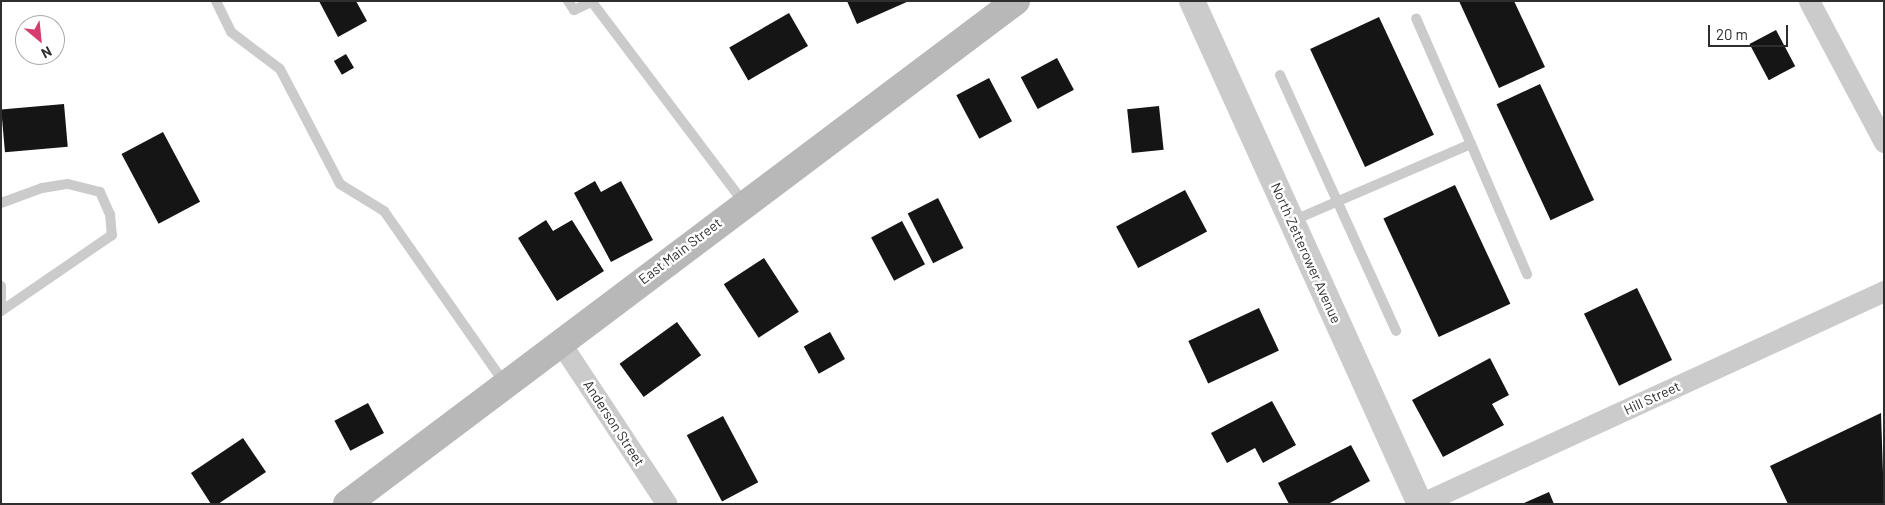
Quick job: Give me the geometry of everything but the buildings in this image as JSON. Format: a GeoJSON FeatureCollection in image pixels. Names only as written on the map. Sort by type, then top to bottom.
{"type":"FeatureCollection","features":[{"type":"Feature","properties":{"kind":"main road","name":"East Main Street"},"geometry":{"type":"LineString","coordinates":[[347,504],[744,203],[1016,1]]}},
{"type":"Feature","properties":{"kind":"street","name":"North Zetterower Avenue"},"geometry":{"type":"LineString","coordinates":[[1192,1],[1420,504]]}},
{"type":"Feature","properties":{"kind":"street"},"geometry":{"type":"LineString","coordinates":[[1809,1],[1884,142]]}},
{"type":"Feature","properties":{"kind":"street","name":"Hill Street"},"geometry":{"type":"LineString","coordinates":[[1420,504],[1884,291]]}},
{"type":"Feature","properties":{"kind":"street","name":"Anderson Street"},"geometry":{"type":"LineString","coordinates":[[560,342],[667,504]]}},
{"type":"Feature","properties":{"kind":"lane"},"geometry":{"type":"LineString","coordinates":[[216,1],[231,32],[280,69],[340,184],[384,212],[505,384]]}},
{"type":"Feature","properties":{"kind":"lane"},"geometry":{"type":"LineString","coordinates":[[568,1],[574,10],[593,2],[744,203]]}},
{"type":"Feature","properties":{"kind":"lane"},"geometry":{"type":"LineString","coordinates":[[1416,18],[1527,274]]}},
{"type":"Feature","properties":{"kind":"lane"},"geometry":{"type":"LineString","coordinates":[[1280,75],[1396,331]]}},
{"type":"Feature","properties":{"kind":"lane"},"geometry":{"type":"LineString","coordinates":[[1291,221],[1471,144]]}},
{"type":"Feature","properties":{"kind":"lane"},"geometry":{"type":"LineString","coordinates":[[1,203],[42,188],[68,184],[100,192],[110,214],[112,235],[1,311]]}},
{"type":"Feature","properties":{"kind":"lane"},"geometry":{"type":"LineString","coordinates":[[1,286],[1,311]]}}]}
